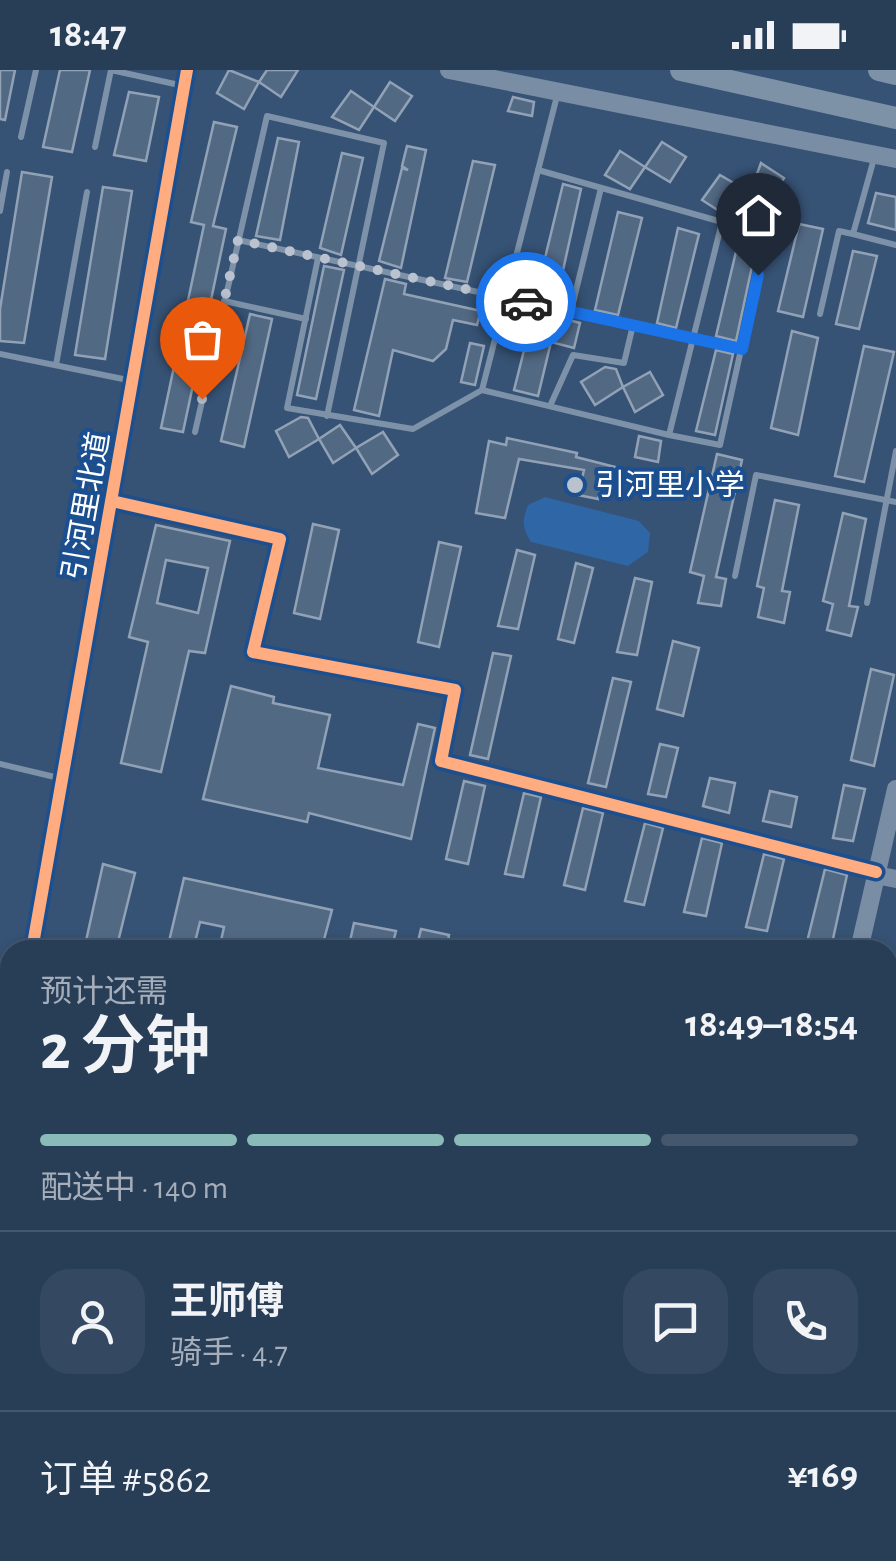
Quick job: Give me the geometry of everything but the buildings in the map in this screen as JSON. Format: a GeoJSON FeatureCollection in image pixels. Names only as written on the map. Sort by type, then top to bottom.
{"type":"FeatureCollection","features":[{"type":"Feature","properties":{"kind":"highway"},"geometry":{"type":"LineString","coordinates":[[681,70],[896,118]]}},
{"type":"Feature","properties":{"kind":"highway"},"geometry":{"type":"LineString","coordinates":[[879,70],[896,74]]}},
{"type":"Feature","properties":{"kind":"street"},"geometry":{"type":"LineString","coordinates":[[449,70],[896,159]]}},
{"type":"Feature","properties":{"kind":"street","name":"引河里北道"},"geometry":{"type":"LineString","coordinates":[[34,940],[186,78]]}},
{"type":"Feature","properties":{"kind":"street"},"geometry":{"type":"LineString","coordinates":[[112,501],[280,538],[253,652],[455,690],[441,761],[884,874]]}},
{"type":"Feature","properties":{"kind":"street"},"geometry":{"type":"LineString","coordinates":[[861,940],[884,874],[896,789]]}},
{"type":"Feature","properties":{"kind":"lane"},"geometry":{"type":"LineString","coordinates":[[21,137],[36,70]]}},
{"type":"Feature","properties":{"kind":"lane"},"geometry":{"type":"LineString","coordinates":[[95,147],[111,70],[186,78]]}},
{"type":"Feature","properties":{"kind":"lane"},"geometry":{"type":"LineString","coordinates":[[482,390],[558,90]]}},
{"type":"Feature","properties":{"kind":"lane"},"geometry":{"type":"LineString","coordinates":[[195,432],[267,116],[384,143],[327,416]]}},
{"type":"Feature","properties":{"kind":"lane"},"geometry":{"type":"LineString","coordinates":[[853,234],[875,154]]}},
{"type":"Feature","properties":{"kind":"lane"},"geometry":{"type":"LineString","coordinates":[[318,258],[287,408],[413,429],[482,390],[720,445],[766,236],[538,170]]}},
{"type":"Feature","properties":{"kind":"lane"},"geometry":{"type":"LineString","coordinates":[[0,211],[7,172]]}},
{"type":"Feature","properties":{"kind":"lane"},"geometry":{"type":"LineString","coordinates":[[571,312],[601,188]]}},
{"type":"Feature","properties":{"kind":"lane"},"geometry":{"type":"LineString","coordinates":[[56,365],[87,192]]}},
{"type":"Feature","properties":{"kind":"lane"},"geometry":{"type":"LineString","coordinates":[[669,435],[722,222]]}},
{"type":"Feature","properties":{"kind":"lane"},"geometry":{"type":"LineString","coordinates":[[820,314],[840,232],[896,245]]}},
{"type":"Feature","properties":{"kind":"lane"},"geometry":{"type":"LineString","coordinates":[[238,240],[742,349]]}},
{"type":"Feature","properties":{"kind":"lane"},"geometry":{"type":"LineString","coordinates":[[224,301],[306,318]]}},
{"type":"Feature","properties":{"kind":"lane"},"geometry":{"type":"LineString","coordinates":[[550,406],[573,355],[624,363],[633,325]]}},
{"type":"Feature","properties":{"kind":"lane"},"geometry":{"type":"LineString","coordinates":[[0,354],[134,381]]}},
{"type":"Feature","properties":{"kind":"lane"},"geometry":{"type":"LineString","coordinates":[[866,603],[896,451]]}},
{"type":"Feature","properties":{"kind":"lane"},"geometry":{"type":"LineString","coordinates":[[736,576],[756,475],[896,502]]}},
{"type":"Feature","properties":{"kind":"lane"},"geometry":{"type":"LineString","coordinates":[[0,764],[61,778]]}},
{"type":"Feature","properties":{"kind":"shaded area"},"geometry":{"type":"Polygon","coordinates":[[[545,497],[639,521],[650,533],[648,552],[628,566],[531,542],[525,528],[526,510],[545,497]]]}},
{"type":"Feature","properties":{"kind":"cycle path"},"geometry":{"type":"LineString","coordinates":[[34,940],[187,70]]}},
{"type":"Feature","properties":{"kind":"cycle path"},"geometry":{"type":"LineString","coordinates":[[112,501],[280,539],[253,652],[455,690],[441,761],[876,872]]}},
{"type":"Feature","properties":{"kind":"way so far"},"geometry":{"type":"LineString","coordinates":[[202,399],[238,240],[526,302]]}},
{"type":"Feature","properties":{"kind":"place","name":"引河里小学"},"geometry":{"type":"Point","coordinates":[575,485]}},
{"type":"Feature","properties":{"kind":"route"},"geometry":{"type":"LineString","coordinates":[[526,302],[742,349],[758,275]]}}]}
